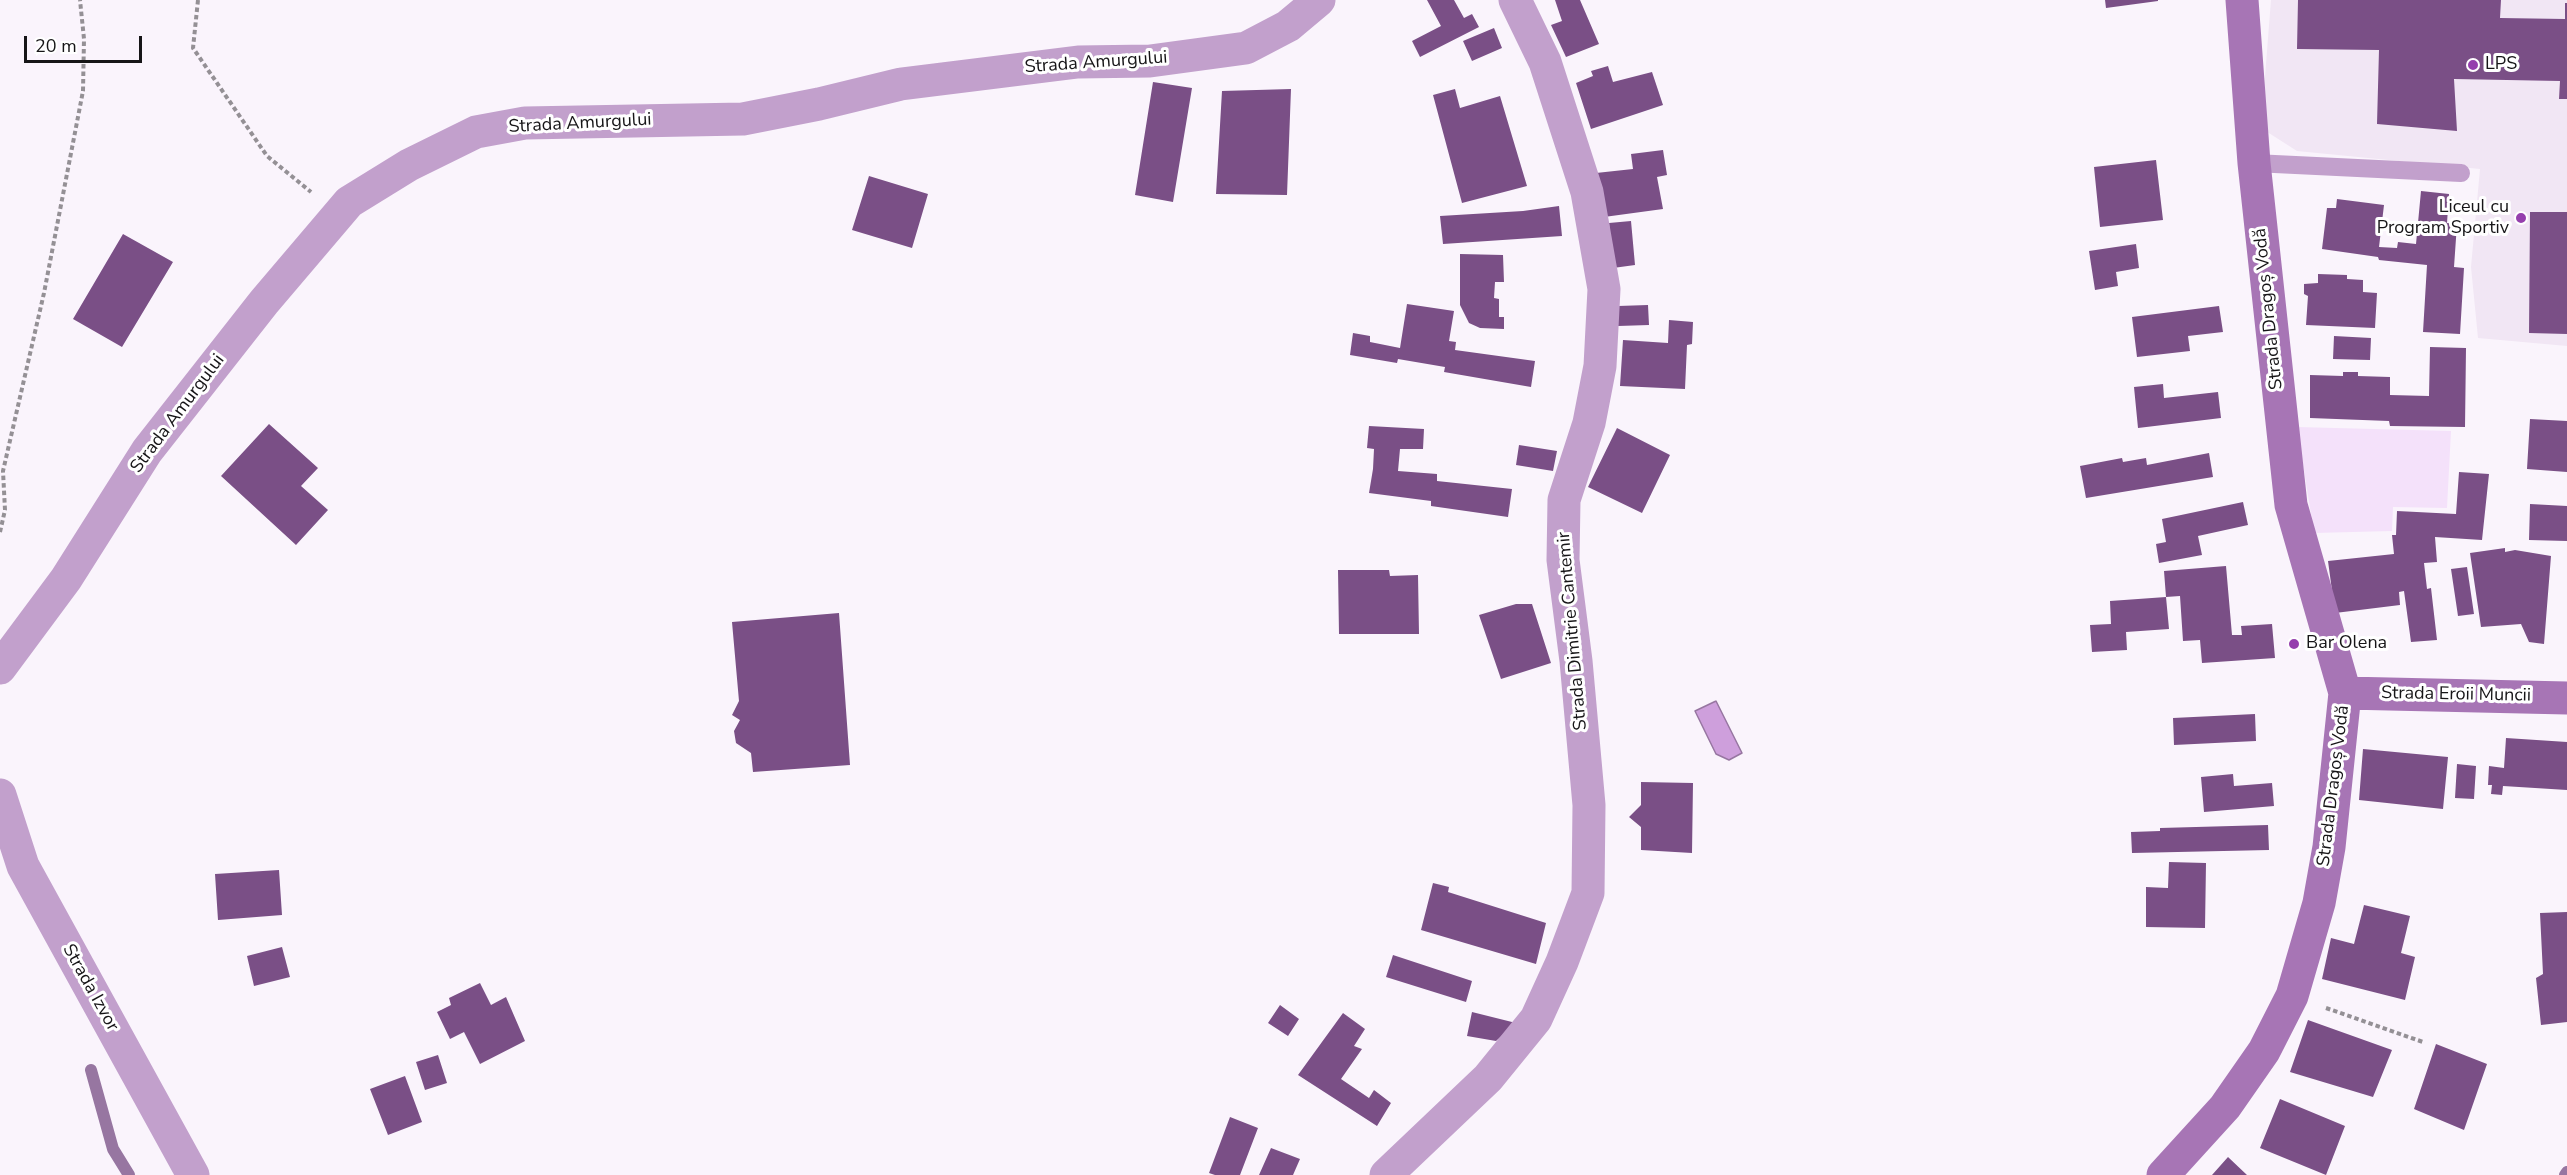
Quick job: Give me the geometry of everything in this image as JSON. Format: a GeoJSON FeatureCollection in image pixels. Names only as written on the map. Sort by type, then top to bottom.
{"type":"FeatureCollection","features":[{"type":"Feature","properties":{"kind":"street","name":"Strada Amurgului"},"geometry":{"type":"LineString","coordinates":[[0,668],[66,579],[147,451],[264,302],[349,202],[409,165],[476,132],[525,123],[743,119],[901,84],[1078,62],[1150,61],[1246,48],[1288,26],[1319,0]]}},
{"type":"Feature","properties":{"kind":"street","name":"Strada Dimitrie Cantemir"},"geometry":{"type":"LineString","coordinates":[[1386,1175],[1488,1078],[1536,1019],[1562,962],[1588,893],[1588,805],[1576,661],[1563,560],[1564,500],[1589,423],[1599,366],[1604,289],[1587,192],[1545,62],[1515,0]]}},
{"type":"Feature","properties":{"kind":"street","name":"Strada Dragoș Vodă"},"geometry":{"type":"LineString","coordinates":[[2163,1175],[2225,1107],[2264,1051],[2292,996],[2319,903],[2329,847],[2345,693],[2291,505],[2254,163],[2242,0]]}},
{"type":"Feature","properties":{"kind":"street","name":"Strada Eroii Muncii"},"geometry":{"type":"LineString","coordinates":[[2345,693],[2567,698]]}},
{"type":"Feature","properties":{"kind":"street","name":"Strada Izvor"},"geometry":{"type":"LineString","coordinates":[[0,795],[23,866],[193,1175]]}},
{"type":"Feature","properties":{"kind":"lane"},"geometry":{"type":"LineString","coordinates":[[2254,163],[2461,173]]}},
{"type":"Feature","properties":{"kind":"path"},"geometry":{"type":"LineString","coordinates":[[0,532],[4,510],[3,471],[45,293],[82,91],[84,39],[80,0]]}},
{"type":"Feature","properties":{"kind":"path"},"geometry":{"type":"LineString","coordinates":[[198,0],[193,48],[267,156],[338,215]]}},
{"type":"Feature","properties":{"kind":"path"},"geometry":{"type":"LineString","coordinates":[[2292,996],[2423,1042]]}},
{"type":"Feature","properties":{"kind":"shaded area","name":"Liceul cu Program Sportiv"},"geometry":{"type":"Polygon","coordinates":[[[2271,0],[2567,0],[2567,346],[2478,338],[2471,267],[2480,169],[2297,151],[2261,128],[2271,0]]]}},
{"type":"Feature","properties":{"kind":"shaded area"},"geometry":{"type":"Polygon","coordinates":[[[2297,427],[2451,431],[2447,508],[2393,507],[2392,531],[2314,533],[2297,427]]]}},
{"type":"Feature","properties":{"kind":"shaded area"},"geometry":{"type":"Polygon","coordinates":[[[1716,701],[1742,753],[1729,760],[1716,754],[1695,711],[1716,701]]]}},
{"type":"Feature","properties":{"kind":"building"},"geometry":{"type":"Polygon","coordinates":[[[1427,0],[1454,0],[1464,18],[1472,14],[1479,27],[1420,57],[1412,41],[1441,26],[1427,0]]]}},
{"type":"Feature","properties":{"kind":"building"},"geometry":{"type":"Polygon","coordinates":[[[1555,0],[1580,0],[1599,44],[1566,57],[1551,25],[1562,21],[1555,0]]]}},
{"type":"Feature","properties":{"kind":"building"},"geometry":{"type":"Polygon","coordinates":[[[2105,0],[2158,0],[2158,1],[2106,8],[2105,0]]]}},
{"type":"Feature","properties":{"kind":"building","name":"LPS"},"geometry":{"type":"Polygon","coordinates":[[[2298,0],[2501,0],[2500,18],[2565,19],[2565,3],[2567,3],[2567,99],[2559,99],[2560,81],[2454,79],[2457,131],[2377,124],[2379,50],[2297,49],[2298,0]]]}},
{"type":"Feature","properties":{"kind":"building"},"geometry":{"type":"Polygon","coordinates":[[[1494,28],[1502,48],[1472,61],[1463,41],[1494,28]]]}},
{"type":"Feature","properties":{"kind":"building"},"geometry":{"type":"Polygon","coordinates":[[[1608,66],[1613,82],[1652,72],[1663,105],[1591,129],[1576,83],[1593,76],[1591,71],[1608,66]]]}},
{"type":"Feature","properties":{"kind":"building"},"geometry":{"type":"Polygon","coordinates":[[[1153,82],[1192,88],[1173,202],[1135,195],[1153,82]]]}},
{"type":"Feature","properties":{"kind":"building"},"geometry":{"type":"Polygon","coordinates":[[[1291,89],[1287,195],[1216,194],[1222,91],[1291,89]]]}},
{"type":"Feature","properties":{"kind":"building"},"geometry":{"type":"Polygon","coordinates":[[[1455,89],[1460,108],[1500,96],[1527,186],[1462,203],[1433,95],[1455,89]]]}},
{"type":"Feature","properties":{"kind":"building"},"geometry":{"type":"Polygon","coordinates":[[[1663,150],[1667,175],[1657,177],[1663,209],[1604,217],[1596,173],[1633,169],[1631,154],[1663,150]]]}},
{"type":"Feature","properties":{"kind":"building"},"geometry":{"type":"Polygon","coordinates":[[[2156,160],[2163,220],[2100,227],[2094,167],[2156,160]]]}},
{"type":"Feature","properties":{"kind":"building"},"geometry":{"type":"Polygon","coordinates":[[[869,176],[928,194],[912,248],[852,230],[869,176]]]}},
{"type":"Feature","properties":{"kind":"building"},"geometry":{"type":"Polygon","coordinates":[[[2421,191],[2449,194],[2447,223],[2457,224],[2454,267],[2464,268],[2460,334],[2423,332],[2427,265],[2379,260],[2378,257],[2322,249],[2327,208],[2336,208],[2337,199],[2384,205],[2379,247],[2397,248],[2398,242],[2416,244],[2421,191]]]}},
{"type":"Feature","properties":{"kind":"building"},"geometry":{"type":"Polygon","coordinates":[[[1559,206],[1562,236],[1443,244],[1440,216],[1523,211],[1559,206]]]}},
{"type":"Feature","properties":{"kind":"building"},"geometry":{"type":"Polygon","coordinates":[[[2530,212],[2567,212],[2567,334],[2529,333],[2530,212]]]}},
{"type":"Feature","properties":{"kind":"building"},"geometry":{"type":"Polygon","coordinates":[[[1631,221],[1635,265],[1613,268],[1609,223],[1631,221]]]}},
{"type":"Feature","properties":{"kind":"building"},"geometry":{"type":"Polygon","coordinates":[[[123,234],[173,262],[122,347],[73,319],[123,234]]]}},
{"type":"Feature","properties":{"kind":"building"},"geometry":{"type":"Polygon","coordinates":[[[2136,244],[2139,268],[2116,272],[2118,286],[2095,290],[2089,251],[2136,244]]]}},
{"type":"Feature","properties":{"kind":"building"},"geometry":{"type":"Polygon","coordinates":[[[1460,254],[1503,255],[1504,282],[1495,282],[1494,298],[1499,299],[1499,317],[1504,317],[1504,329],[1480,328],[1469,323],[1460,305],[1460,254]]]}},
{"type":"Feature","properties":{"kind":"building"},"geometry":{"type":"Polygon","coordinates":[[[2318,274],[2347,275],[2347,279],[2363,280],[2363,292],[2377,293],[2375,328],[2306,325],[2308,296],[2304,294],[2304,284],[2318,283],[2318,274]]]}},
{"type":"Feature","properties":{"kind":"building"},"geometry":{"type":"Polygon","coordinates":[[[1407,304],[1454,311],[1449,341],[1456,342],[1455,350],[1535,361],[1531,387],[1444,372],[1445,367],[1398,359],[1397,363],[1350,355],[1353,333],[1370,336],[1370,342],[1400,348],[1407,304]]]}},
{"type":"Feature","properties":{"kind":"building"},"geometry":{"type":"Polygon","coordinates":[[[1648,305],[1649,325],[1618,326],[1618,306],[1648,305]]]}},
{"type":"Feature","properties":{"kind":"building"},"geometry":{"type":"Polygon","coordinates":[[[2219,306],[2223,332],[2188,336],[2190,351],[2137,357],[2132,317],[2219,306]]]}},
{"type":"Feature","properties":{"kind":"building"},"geometry":{"type":"Polygon","coordinates":[[[1669,320],[1693,322],[1692,344],[1687,345],[1685,389],[1620,386],[1623,340],[1668,343],[1669,320]]]}},
{"type":"Feature","properties":{"kind":"building"},"geometry":{"type":"Polygon","coordinates":[[[2334,336],[2371,338],[2370,360],[2333,359],[2334,336]]]}},
{"type":"Feature","properties":{"kind":"building"},"geometry":{"type":"Polygon","coordinates":[[[2430,347],[2466,348],[2465,427],[2390,426],[2389,421],[2310,418],[2310,375],[2343,376],[2343,372],[2358,372],[2358,376],[2390,377],[2390,395],[2429,396],[2430,347]]]}},
{"type":"Feature","properties":{"kind":"building"},"geometry":{"type":"Polygon","coordinates":[[[2163,384],[2164,398],[2218,392],[2221,418],[2138,428],[2134,387],[2163,384]]]}},
{"type":"Feature","properties":{"kind":"building"},"geometry":{"type":"Polygon","coordinates":[[[2530,419],[2567,421],[2567,472],[2527,469],[2530,419]]]}},
{"type":"Feature","properties":{"kind":"building"},"geometry":{"type":"Polygon","coordinates":[[[269,424],[318,468],[301,486],[328,510],[296,545],[221,476],[269,424]]]}},
{"type":"Feature","properties":{"kind":"building"},"geometry":{"type":"Polygon","coordinates":[[[1369,426],[1424,429],[1423,449],[1400,449],[1398,471],[1437,474],[1437,481],[1512,489],[1508,517],[1431,506],[1431,501],[1369,493],[1374,449],[1367,448],[1369,426]]]}},
{"type":"Feature","properties":{"kind":"building"},"geometry":{"type":"Polygon","coordinates":[[[1617,428],[1670,455],[1642,513],[1588,487],[1617,428]]]}},
{"type":"Feature","properties":{"kind":"building"},"geometry":{"type":"Polygon","coordinates":[[[1519,445],[1557,451],[1553,471],[1516,465],[1519,445]]]}},
{"type":"Feature","properties":{"kind":"building"},"geometry":{"type":"Polygon","coordinates":[[[2209,453],[2213,477],[2086,498],[2080,466],[2122,458],[2123,462],[2146,458],[2147,465],[2209,453]]]}},
{"type":"Feature","properties":{"kind":"building"},"geometry":{"type":"Polygon","coordinates":[[[2459,472],[2489,474],[2482,540],[2435,537],[2437,562],[2424,563],[2427,589],[2431,588],[2437,640],[2411,642],[2404,591],[2399,592],[2400,605],[2335,613],[2328,561],[2394,554],[2392,535],[2396,535],[2397,511],[2456,514],[2459,472]]]}},
{"type":"Feature","properties":{"kind":"building"},"geometry":{"type":"Polygon","coordinates":[[[2243,502],[2248,525],[2198,536],[2202,555],[2159,563],[2156,544],[2166,542],[2162,519],[2243,502]]]}},
{"type":"Feature","properties":{"kind":"building"},"geometry":{"type":"Polygon","coordinates":[[[2530,504],[2567,506],[2567,541],[2529,540],[2530,504]]]}},
{"type":"Feature","properties":{"kind":"building"},"geometry":{"type":"Polygon","coordinates":[[[2505,548],[2505,552],[2515,550],[2551,556],[2544,644],[2529,642],[2521,624],[2481,627],[2470,553],[2505,548]]]}},
{"type":"Feature","properties":{"kind":"building"},"geometry":{"type":"Polygon","coordinates":[[[2226,566],[2232,635],[2242,635],[2241,626],[2272,624],[2275,658],[2202,663],[2200,640],[2183,641],[2180,596],[2166,597],[2164,571],[2226,566]]]}},
{"type":"Feature","properties":{"kind":"building"},"geometry":{"type":"Polygon","coordinates":[[[2467,567],[2474,614],[2458,616],[2451,569],[2467,567]]]}},
{"type":"Feature","properties":{"kind":"building"},"geometry":{"type":"Polygon","coordinates":[[[1338,570],[1389,570],[1390,576],[1418,575],[1419,634],[1339,634],[1338,570]]]}},
{"type":"Feature","properties":{"kind":"building"},"geometry":{"type":"Polygon","coordinates":[[[2166,597],[2169,629],[2126,632],[2127,650],[2092,652],[2090,625],[2111,624],[2110,601],[2166,597]]]}},
{"type":"Feature","properties":{"kind":"building"},"geometry":{"type":"Polygon","coordinates":[[[1516,604],[1532,604],[1551,663],[1501,679],[1479,615],[1516,604]]]}},
{"type":"Feature","properties":{"kind":"building"},"geometry":{"type":"Polygon","coordinates":[[[839,613],[850,765],[753,772],[751,753],[736,743],[734,731],[740,720],[732,715],[739,701],[732,622],[839,613]]]}},
{"type":"Feature","properties":{"kind":"building"},"geometry":{"type":"Polygon","coordinates":[[[2255,714],[2256,741],[2174,745],[2173,718],[2255,714]]]}},
{"type":"Feature","properties":{"kind":"building"},"geometry":{"type":"Polygon","coordinates":[[[2506,738],[2567,742],[2567,790],[2503,786],[2502,795],[2491,794],[2492,785],[2488,785],[2489,766],[2504,768],[2506,738]]]}},
{"type":"Feature","properties":{"kind":"building"},"geometry":{"type":"Polygon","coordinates":[[[2363,749],[2448,757],[2443,809],[2359,800],[2363,749]]]}},
{"type":"Feature","properties":{"kind":"building"},"geometry":{"type":"Polygon","coordinates":[[[2457,764],[2476,766],[2474,799],[2455,798],[2457,764]]]}},
{"type":"Feature","properties":{"kind":"building"},"geometry":{"type":"Polygon","coordinates":[[[2233,774],[2234,786],[2272,783],[2274,806],[2204,812],[2201,777],[2233,774]]]}},
{"type":"Feature","properties":{"kind":"building"},"geometry":{"type":"Polygon","coordinates":[[[1641,782],[1693,783],[1692,853],[1641,850],[1641,827],[1629,817],[1641,805],[1641,782]]]}},
{"type":"Feature","properties":{"kind":"building"},"geometry":{"type":"Polygon","coordinates":[[[2268,825],[2269,850],[2132,853],[2131,832],[2160,831],[2160,828],[2268,825]]]}},
{"type":"Feature","properties":{"kind":"building"},"geometry":{"type":"Polygon","coordinates":[[[2169,862],[2206,863],[2205,928],[2146,927],[2146,887],[2168,888],[2169,862]]]}},
{"type":"Feature","properties":{"kind":"building"},"geometry":{"type":"Polygon","coordinates":[[[279,870],[282,915],[218,920],[215,874],[279,870]]]}},
{"type":"Feature","properties":{"kind":"building"},"geometry":{"type":"Polygon","coordinates":[[[1433,883],[1449,887],[1448,892],[1546,923],[1536,964],[1421,930],[1433,883]]]}},
{"type":"Feature","properties":{"kind":"building"},"geometry":{"type":"Polygon","coordinates":[[[2364,905],[2410,916],[2401,953],[2415,957],[2405,1000],[2322,979],[2331,938],[2354,944],[2364,905]]]}},
{"type":"Feature","properties":{"kind":"building"},"geometry":{"type":"Polygon","coordinates":[[[2567,912],[2567,1022],[2541,1025],[2536,978],[2543,974],[2540,913],[2567,912]]]}},
{"type":"Feature","properties":{"kind":"building"},"geometry":{"type":"Polygon","coordinates":[[[282,947],[290,977],[254,986],[247,956],[282,947]]]}},
{"type":"Feature","properties":{"kind":"building"},"geometry":{"type":"Polygon","coordinates":[[[1393,955],[1472,981],[1466,1002],[1386,977],[1393,955]]]}},
{"type":"Feature","properties":{"kind":"building"},"geometry":{"type":"Polygon","coordinates":[[[480,983],[491,1005],[506,997],[525,1041],[480,1064],[464,1032],[450,1039],[437,1012],[451,1005],[449,998],[480,983]]]}},
{"type":"Feature","properties":{"kind":"building"},"geometry":{"type":"Polygon","coordinates":[[[1280,1005],[1299,1019],[1288,1036],[1268,1023],[1280,1005]]]}},
{"type":"Feature","properties":{"kind":"building"},"geometry":{"type":"Polygon","coordinates":[[[1472,1012],[1516,1023],[1496,1041],[1467,1036],[1472,1012]]]}},
{"type":"Feature","properties":{"kind":"building"},"geometry":{"type":"Polygon","coordinates":[[[1343,1013],[1365,1029],[1354,1046],[1362,1049],[1341,1079],[1369,1098],[1374,1090],[1391,1103],[1377,1126],[1298,1075],[1343,1013]]]}},
{"type":"Feature","properties":{"kind":"building"},"geometry":{"type":"Polygon","coordinates":[[[2308,1020],[2392,1050],[2373,1097],[2290,1072],[2308,1020]]]}},
{"type":"Feature","properties":{"kind":"building"},"geometry":{"type":"Polygon","coordinates":[[[2436,1044],[2487,1064],[2464,1130],[2414,1109],[2436,1044]]]}},
{"type":"Feature","properties":{"kind":"building"},"geometry":{"type":"Polygon","coordinates":[[[438,1055],[447,1083],[425,1090],[416,1062],[438,1055]]]}},
{"type":"Feature","properties":{"kind":"building"},"geometry":{"type":"Polygon","coordinates":[[[405,1076],[422,1122],[388,1135],[370,1089],[405,1076]]]}},
{"type":"Feature","properties":{"kind":"building"},"geometry":{"type":"Polygon","coordinates":[[[2280,1099],[2345,1126],[2326,1175],[2260,1148],[2280,1099]]]}},
{"type":"Feature","properties":{"kind":"building"},"geometry":{"type":"Polygon","coordinates":[[[1230,1117],[1258,1128],[1240,1175],[1215,1175],[1209,1173],[1230,1117]]]}},
{"type":"Feature","properties":{"kind":"building"},"geometry":{"type":"Polygon","coordinates":[[[1271,1148],[1300,1159],[1293,1175],[1259,1175],[1271,1148]]]}},
{"type":"Feature","properties":{"kind":"building"},"geometry":{"type":"Polygon","coordinates":[[[2228,1157],[2247,1175],[2212,1175],[2228,1157]]]}},
{"type":"Feature","properties":{"kind":"waterway"},"geometry":{"type":"LineString","coordinates":[[91,1070],[113,1149],[129,1175]]}},
{"type":"Feature","properties":{"kind":"place","name":"LPS"},"geometry":{"type":"Point","coordinates":[2473,65]}},
{"type":"Feature","properties":{"kind":"place","name":"Liceul cu Program Sportiv"},"geometry":{"type":"Point","coordinates":[2521,218]}},
{"type":"Feature","properties":{"kind":"place","name":"Bar Olena"},"geometry":{"type":"Point","coordinates":[2294,644]}}]}
